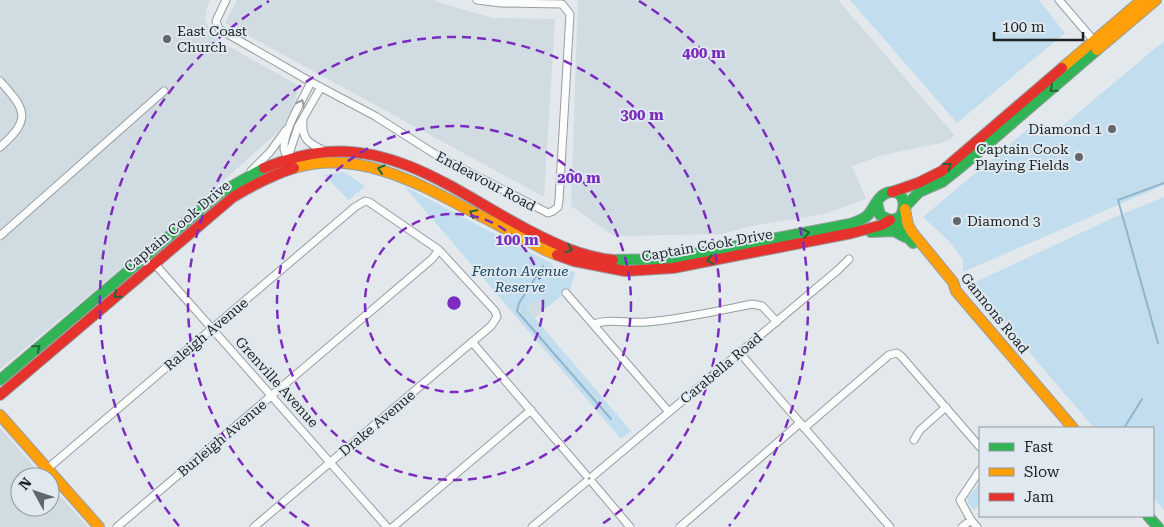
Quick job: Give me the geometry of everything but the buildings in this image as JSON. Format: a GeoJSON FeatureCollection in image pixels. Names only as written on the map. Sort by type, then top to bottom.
{"type":"FeatureCollection","features":[{"type":"Feature","properties":{"kind":"main road"},"geometry":{"type":"LineString","coordinates":[[956,291],[949,286],[891,220],[880,215],[877,203],[883,195],[918,184],[942,171],[1142,0]]}},
{"type":"Feature","properties":{"kind":"main road"},"geometry":{"type":"LineString","coordinates":[[891,220],[902,216],[905,208],[919,192],[942,182],[961,167],[1156,0]]}},
{"type":"Feature","properties":{"kind":"main road","name":"Captain Cook Drive"},"geometry":{"type":"LineString","coordinates":[[0,380],[199,210],[246,182],[271,164],[289,158],[325,151],[359,153],[393,160],[432,178],[549,241],[572,251],[614,260],[668,259],[850,224],[867,216],[877,203]]}},
{"type":"Feature","properties":{"kind":"main road","name":"Captain Cook Drive"},"geometry":{"type":"LineString","coordinates":[[0,395],[234,197],[246,182],[312,164],[330,162],[351,163],[374,167],[395,174],[416,182],[547,251],[574,262],[625,271],[673,268],[852,233],[882,225],[891,220]]}},
{"type":"Feature","properties":{"kind":"main road"},"geometry":{"type":"LineString","coordinates":[[892,192],[902,197],[905,208]]}},
{"type":"Feature","properties":{"kind":"main road","name":"Gannons Road"},"geometry":{"type":"LineString","coordinates":[[905,208],[908,225],[912,232],[953,282],[956,291],[1072,427]]}},
{"type":"Feature","properties":{"kind":"main road"},"geometry":{"type":"LineString","coordinates":[[852,233],[894,231],[912,242]]}},
{"type":"Feature","properties":{"kind":"main road","name":"Grenville Avenue"},"geometry":{"type":"LineString","coordinates":[[146,256],[154,263]]}},
{"type":"Feature","properties":{"kind":"main road"},"geometry":{"type":"LineString","coordinates":[[0,415],[46,467]]}},
{"type":"Feature","properties":{"kind":"main road"},"geometry":{"type":"LineString","coordinates":[[60,483],[99,527]]}},
{"type":"Feature","properties":{"kind":"main road"},"geometry":{"type":"LineString","coordinates":[[1149,517],[1158,527]]}},
{"type":"Feature","properties":{"kind":"street","name":"Endeavour Road"},"geometry":{"type":"LineString","coordinates":[[226,0],[216,21],[219,29],[375,116],[438,156],[548,213],[558,207],[559,200],[570,20],[568,9],[562,4],[500,3],[477,0]]}},
{"type":"Feature","properties":{"kind":"street"},"geometry":{"type":"LineString","coordinates":[[1058,0],[1094,42]]}},
{"type":"Feature","properties":{"kind":"street"},"geometry":{"type":"LineString","coordinates":[[0,80],[18,101],[23,114],[19,126],[11,138],[0,147]]}},
{"type":"Feature","properties":{"kind":"street"},"geometry":{"type":"LineString","coordinates":[[311,82],[291,124],[285,144],[286,154],[289,158],[312,164]]}},
{"type":"Feature","properties":{"kind":"street"},"geometry":{"type":"LineString","coordinates":[[289,158],[298,127],[321,87]]}},
{"type":"Feature","properties":{"kind":"street"},"geometry":{"type":"LineString","coordinates":[[0,236],[164,91]]}},
{"type":"Feature","properties":{"kind":"street"},"geometry":{"type":"LineString","coordinates":[[304,114],[305,138],[314,146],[325,151]]}},
{"type":"Feature","properties":{"kind":"street"},"geometry":{"type":"LineString","coordinates":[[246,182],[291,124]]}},
{"type":"Feature","properties":{"kind":"street","name":"Raleigh Avenue"},"geometry":{"type":"LineString","coordinates":[[50,467],[355,207],[365,201],[373,203],[440,250]]}},
{"type":"Feature","properties":{"kind":"street","name":"Drake Avenue"},"geometry":{"type":"LineString","coordinates":[[254,527],[491,326],[497,317],[495,311],[440,250]]}},
{"type":"Feature","properties":{"kind":"street","name":"Burleigh Avenue"},"geometry":{"type":"LineString","coordinates":[[117,527],[432,259],[440,250]]}},
{"type":"Feature","properties":{"kind":"street","name":"Carabella Road"},"geometry":{"type":"LineString","coordinates":[[532,527],[777,322],[849,259]]}},
{"type":"Feature","properties":{"kind":"street","name":"Grenville Avenue"},"geometry":{"type":"LineString","coordinates":[[154,263],[387,527]]}},
{"type":"Feature","properties":{"kind":"street"},"geometry":{"type":"LineString","coordinates":[[566,293],[669,412]]}},
{"type":"Feature","properties":{"kind":"street"},"geometry":{"type":"LineString","coordinates":[[593,324],[608,320],[646,322],[684,318],[752,304],[762,306],[777,322]]}},
{"type":"Feature","properties":{"kind":"street"},"geometry":{"type":"LineString","coordinates":[[472,342],[630,527]]}},
{"type":"Feature","properties":{"kind":"street"},"geometry":{"type":"LineString","coordinates":[[740,353],[890,527]]}},
{"type":"Feature","properties":{"kind":"street"},"geometry":{"type":"LineString","coordinates":[[680,527],[892,353],[901,356],[979,446]]}},
{"type":"Feature","properties":{"kind":"street"},"geometry":{"type":"LineString","coordinates":[[914,440],[920,430],[946,407]]}},
{"type":"Feature","properties":{"kind":"street"},"geometry":{"type":"LineString","coordinates":[[393,527],[531,410]]}},
{"type":"Feature","properties":{"kind":"street"},"geometry":{"type":"LineString","coordinates":[[977,527],[960,502],[979,471]]}},
{"type":"Feature","properties":{"kind":"street"},"geometry":{"type":"LineString","coordinates":[[962,527],[971,520]]}},
{"type":"Feature","properties":{"kind":"shaded area"},"geometry":{"type":"Polygon","coordinates":[[[0,0],[210,0],[205,19],[210,31],[221,42],[299,86],[293,107],[284,126],[189,212],[0,369],[0,0]]]}},
{"type":"Feature","properties":{"kind":"shaded area"},"geometry":{"type":"Polygon","coordinates":[[[237,0],[434,0],[493,18],[555,19],[544,197],[225,23],[237,0]]]}},
{"type":"Feature","properties":{"kind":"shaded area"},"geometry":{"type":"Polygon","coordinates":[[[578,0],[838,0],[955,136],[941,143],[882,155],[852,166],[866,199],[824,214],[751,226],[721,234],[614,236],[571,206],[578,0]]]}},
{"type":"Feature","properties":{"kind":"shaded area"},"geometry":{"type":"Polygon","coordinates":[[[537,300],[545,309],[535,318],[527,308],[537,300]]]}},
{"type":"Feature","properties":{"kind":"shaded area"},"geometry":{"type":"Polygon","coordinates":[[[0,428],[34,467],[10,467],[10,517],[60,517],[60,496],[88,527],[0,527],[0,428]]]}},
{"type":"Feature","properties":{"kind":"green space"},"geometry":{"type":"Polygon","coordinates":[[[850,0],[1039,0],[1065,33],[957,123],[850,0]]]}},
{"type":"Feature","properties":{"kind":"green space","name":"Captain Cook Playing Fields"},"geometry":{"type":"Polygon","coordinates":[[[1164,41],[1164,185],[963,272],[963,260],[949,241],[923,217],[1029,128],[1059,129],[1164,41]]]}},
{"type":"Feature","properties":{"kind":"green space"},"geometry":{"type":"Polygon","coordinates":[[[344,172],[365,186],[349,200],[324,175],[344,172]]]}},
{"type":"Feature","properties":{"kind":"green space","name":"Fenton Avenue Reserve"},"geometry":{"type":"Polygon","coordinates":[[[404,186],[552,263],[551,265],[575,273],[570,289],[545,309],[537,300],[527,309],[631,431],[621,439],[404,186]]]}},
{"type":"Feature","properties":{"kind":"green space"},"geometry":{"type":"Polygon","coordinates":[[[1164,197],[1164,510],[1154,498],[1154,427],[1093,427],[971,284],[1115,217],[1164,197]]]}},
{"type":"Feature","properties":{"kind":"green space"},"geometry":{"type":"Polygon","coordinates":[[[979,483],[979,505],[974,510],[968,504],[968,498],[979,483]]]}},
{"type":"Feature","properties":{"kind":"waterway"},"geometry":{"type":"LineString","coordinates":[[1158,343],[1118,200],[1164,183]]}},
{"type":"Feature","properties":{"kind":"waterway"},"geometry":{"type":"LineString","coordinates":[[543,266],[519,303],[517,311],[611,419]]}},
{"type":"Feature","properties":{"kind":"waterway"},"geometry":{"type":"LineString","coordinates":[[1125,427],[1142,399]]}},
{"type":"Feature","properties":{"kind":"traffic: fast"},"geometry":{"type":"LineString","coordinates":[[905,207],[919,192],[942,182],[961,167],[1097,50]]}},
{"type":"Feature","properties":{"kind":"traffic: fast"},"geometry":{"type":"LineString","coordinates":[[0,380],[220,193],[264,168]]}},
{"type":"Feature","properties":{"kind":"traffic: fast"},"geometry":{"type":"LineString","coordinates":[[613,260],[668,259],[850,224],[866,217],[882,195],[890,192],[895,192],[902,197],[903,210],[899,218],[890,220],[880,215],[877,203]]}},
{"type":"Feature","properties":{"kind":"traffic: fast"},"geometry":{"type":"LineString","coordinates":[[892,220],[913,243]]}},
{"type":"Feature","properties":{"kind":"traffic: fast"},"geometry":{"type":"LineString","coordinates":[[871,232],[894,231],[905,237]]}},
{"type":"Feature","properties":{"kind":"traffic: fast"},"geometry":{"type":"LineString","coordinates":[[1149,517],[1158,527]]}},
{"type":"Feature","properties":{"kind":"traffic: slow"},"geometry":{"type":"LineString","coordinates":[[1062,68],[1142,0]]}},
{"type":"Feature","properties":{"kind":"traffic: slow"},"geometry":{"type":"LineString","coordinates":[[1097,50],[1156,0]]}},
{"type":"Feature","properties":{"kind":"traffic: slow"},"geometry":{"type":"LineString","coordinates":[[294,168],[317,163],[339,163],[361,165],[383,171],[425,187],[557,255]]}},
{"type":"Feature","properties":{"kind":"traffic: slow"},"geometry":{"type":"LineString","coordinates":[[905,209],[908,225],[912,232],[953,282],[956,291],[1072,427]]}},
{"type":"Feature","properties":{"kind":"traffic: slow"},"geometry":{"type":"LineString","coordinates":[[0,415],[99,527]]}},
{"type":"Feature","properties":{"kind":"traffic: jam"},"geometry":{"type":"LineString","coordinates":[[892,192],[918,183],[942,171],[1062,68]]}},
{"type":"Feature","properties":{"kind":"traffic: jam"},"geometry":{"type":"LineString","coordinates":[[264,168],[294,158],[326,152],[353,152],[380,157],[406,165],[431,176],[528,230],[559,245],[590,256],[613,260]]}},
{"type":"Feature","properties":{"kind":"traffic: jam"},"geometry":{"type":"LineString","coordinates":[[0,395],[233,197],[263,181],[294,168]]}},
{"type":"Feature","properties":{"kind":"traffic: jam"},"geometry":{"type":"LineString","coordinates":[[557,255],[574,261],[625,271],[673,268],[852,233],[882,225],[890,220]]}},
{"type":"Feature","properties":{"kind":"place","name":"East Coast Church"},"geometry":{"type":"Point","coordinates":[167,39]}},
{"type":"Feature","properties":{"kind":"place","name":"Diamond 1"},"geometry":{"type":"Point","coordinates":[1112,129]}},
{"type":"Feature","properties":{"kind":"place","name":"Captain Cook Playing Fields"},"geometry":{"type":"Point","coordinates":[1079,157]}},
{"type":"Feature","properties":{"kind":"place","name":"Diamond 3"},"geometry":{"type":"Point","coordinates":[957,221]}}]}
